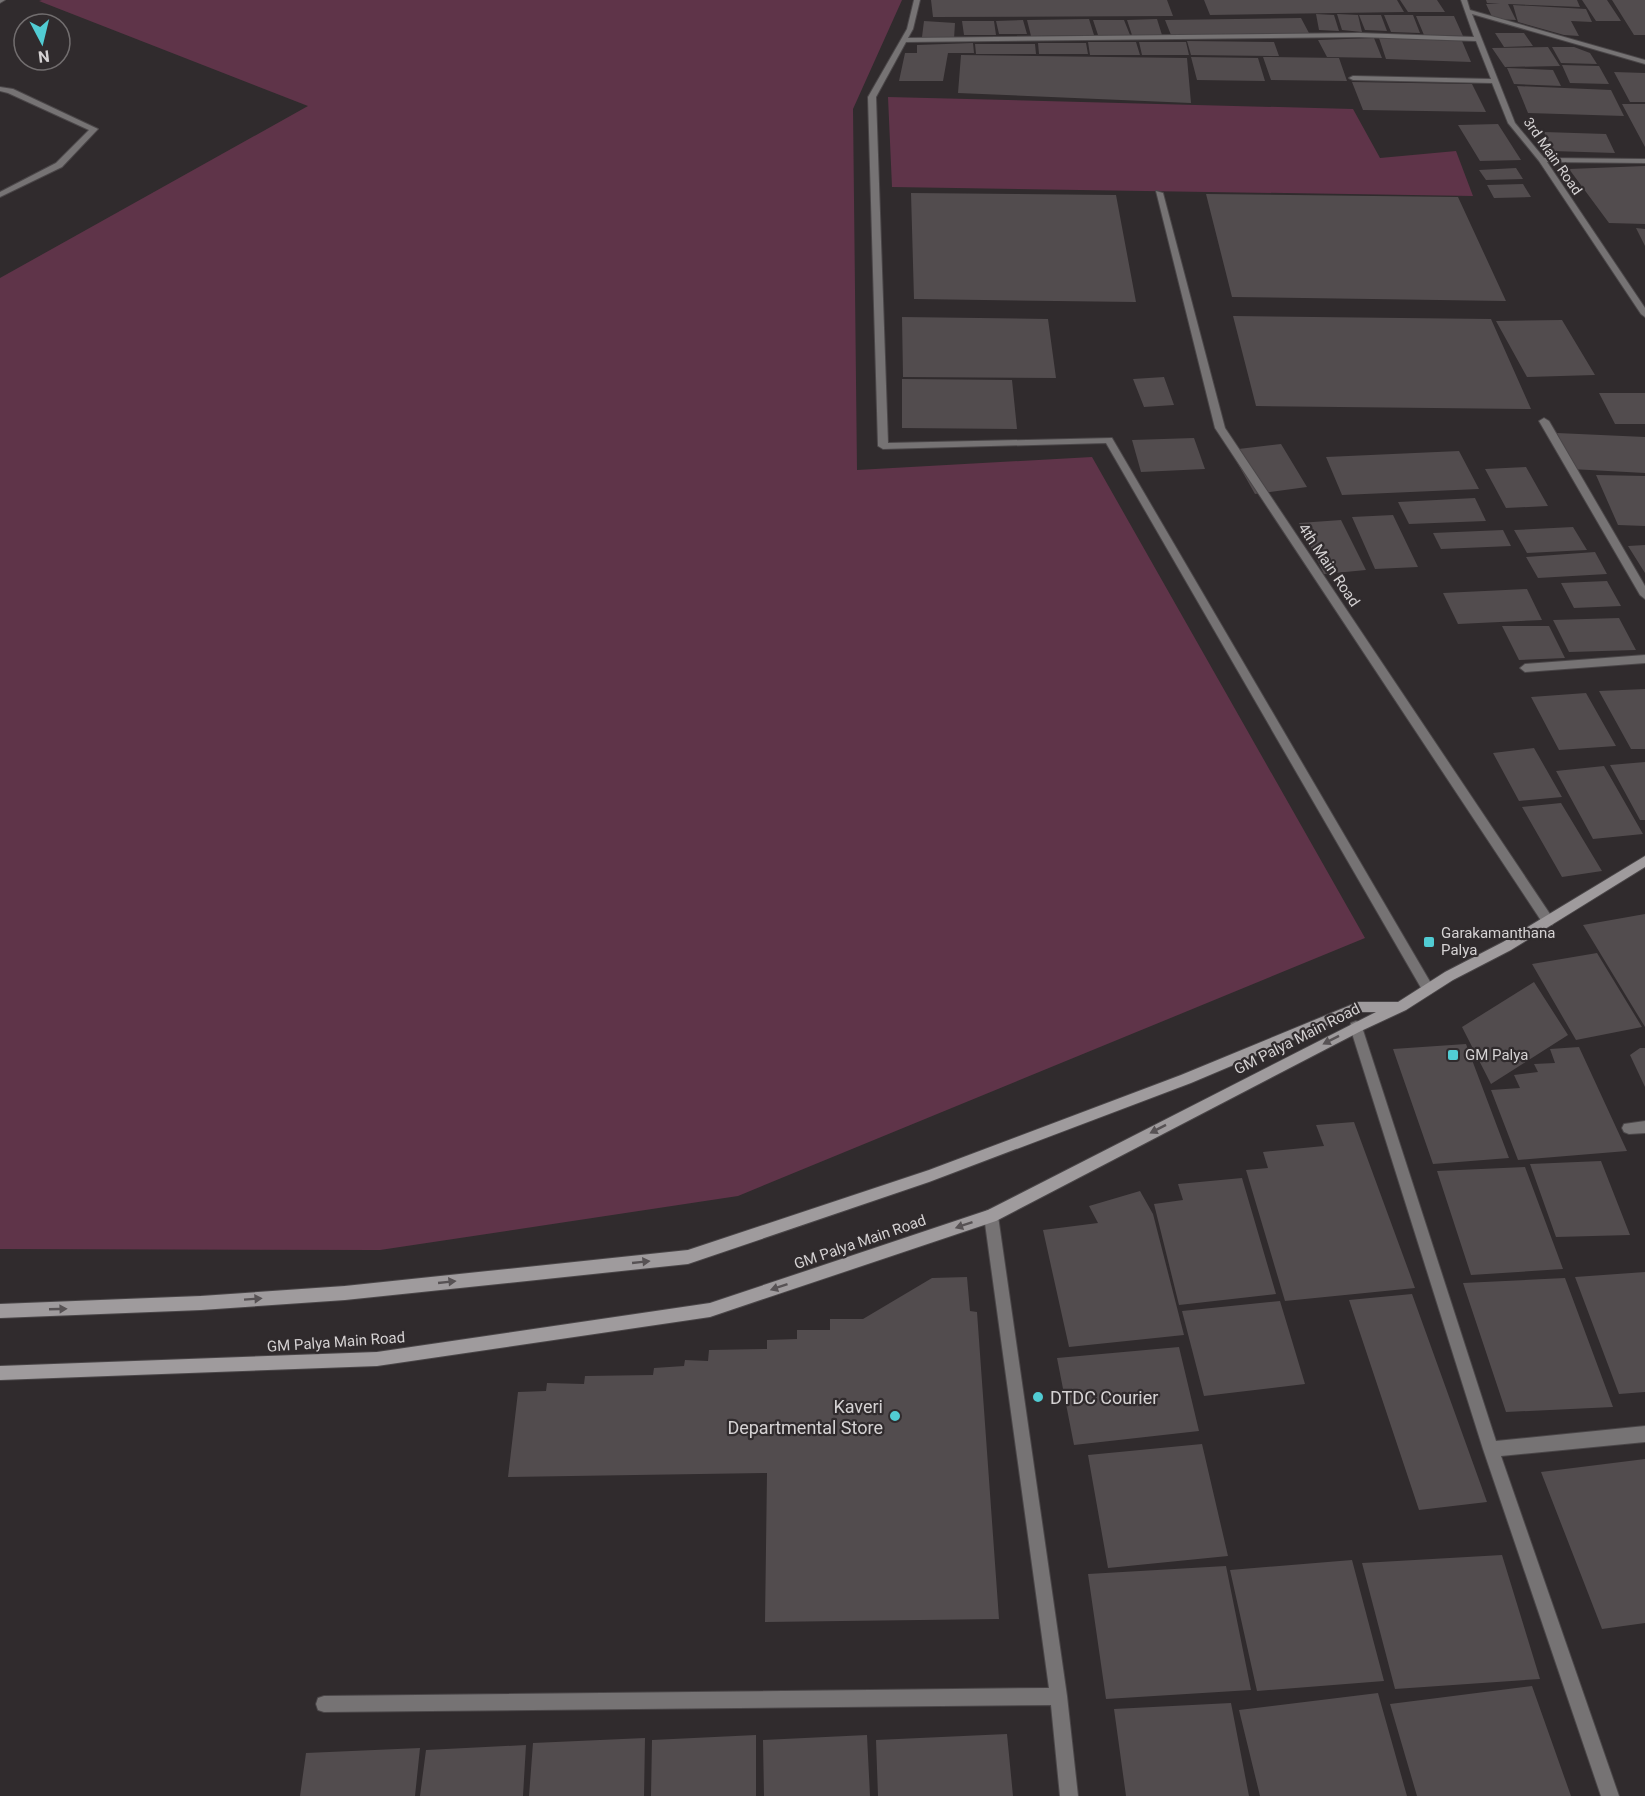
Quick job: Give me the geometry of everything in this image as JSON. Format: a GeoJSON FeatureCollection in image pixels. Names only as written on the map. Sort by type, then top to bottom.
{"type":"FeatureCollection","features":[{"type":"Feature","properties":{"kind":"main road","name":"GM Palya Main Road"},"geometry":{"type":"LineString","coordinates":[[0,1373],[377,1359],[710,1310],[991,1216],[1356,1027],[1402,1006],[1548,921],[1645,861]]}},
{"type":"Feature","properties":{"kind":"main road"},"geometry":{"type":"LineString","coordinates":[[0,1311],[201,1303],[334,1294],[688,1257],[929,1176],[1186,1079],[1358,1007],[1402,1006]]}},
{"type":"Feature","properties":{"kind":"street"},"geometry":{"type":"LineString","coordinates":[[917,0],[910,29],[872,97],[883,446],[1109,440],[1428,989]]}},
{"type":"Feature","properties":{"kind":"street","name":"3rd Main Road"},"geometry":{"type":"LineString","coordinates":[[1464,0],[1512,123],[1542,160],[1645,314]]}},
{"type":"Feature","properties":{"kind":"street"},"geometry":{"type":"LineString","coordinates":[[1467,11],[1645,62]]}},
{"type":"Feature","properties":{"kind":"street"},"geometry":{"type":"LineString","coordinates":[[903,40],[1347,35],[1478,39]]}},
{"type":"Feature","properties":{"kind":"street"},"geometry":{"type":"LineString","coordinates":[[1353,78],[1494,81]]}},
{"type":"Feature","properties":{"kind":"street"},"geometry":{"type":"LineString","coordinates":[[0,89],[10,91],[94,129],[59,165],[0,195]]}},
{"type":"Feature","properties":{"kind":"street"},"geometry":{"type":"LineString","coordinates":[[1542,160],[1645,161]]}},
{"type":"Feature","properties":{"kind":"street","name":"4th Main Road"},"geometry":{"type":"LineString","coordinates":[[1159,193],[1220,428],[1548,921]]}},
{"type":"Feature","properties":{"kind":"street"},"geometry":{"type":"LineString","coordinates":[[1544,421],[1645,595]]}},
{"type":"Feature","properties":{"kind":"street"},"geometry":{"type":"LineString","coordinates":[[1525,668],[1645,659]]}},
{"type":"Feature","properties":{"kind":"street"},"geometry":{"type":"LineString","coordinates":[[1356,1027],[1491,1449],[1610,1796]]}},
{"type":"Feature","properties":{"kind":"street"},"geometry":{"type":"LineString","coordinates":[[1629,1128],[1645,1127]]}},
{"type":"Feature","properties":{"kind":"street"},"geometry":{"type":"LineString","coordinates":[[991,1216],[1059,1696],[1069,1796]]}},
{"type":"Feature","properties":{"kind":"street"},"geometry":{"type":"LineString","coordinates":[[1491,1449],[1645,1434]]}},
{"type":"Feature","properties":{"kind":"street"},"geometry":{"type":"LineString","coordinates":[[324,1704],[1059,1696]]}},
{"type":"Feature","properties":{"kind":"shaded area"},"geometry":{"type":"Polygon","coordinates":[[[902,0],[853,109],[857,470],[1092,457],[1365,938],[738,1196],[380,1250],[0,1249],[0,278],[308,106],[39,1],[902,0]]]}},
{"type":"Feature","properties":{"kind":"shaded area"},"geometry":{"type":"Polygon","coordinates":[[[888,97],[1353,109],[1380,158],[1456,151],[1473,196],[892,187],[888,97]]]}},
{"type":"Feature","properties":{"kind":"building"},"geometry":{"type":"Polygon","coordinates":[[[931,0],[1167,0],[1173,16],[933,17],[931,0]]]}},
{"type":"Feature","properties":{"kind":"building"},"geometry":{"type":"Polygon","coordinates":[[[1204,0],[1397,0],[1404,12],[1210,15],[1204,0]]]}},
{"type":"Feature","properties":{"kind":"building"},"geometry":{"type":"Polygon","coordinates":[[[1400,0],[1437,0],[1445,12],[1408,12],[1400,0]]]}},
{"type":"Feature","properties":{"kind":"building"},"geometry":{"type":"Polygon","coordinates":[[[1486,0],[1577,0],[1580,7],[1508,4],[1516,20],[1493,19],[1486,4],[1500,4],[1487,3],[1486,0]]]}},
{"type":"Feature","properties":{"kind":"building"},"geometry":{"type":"Polygon","coordinates":[[[1582,0],[1607,0],[1621,21],[1596,21],[1582,0]]]}},
{"type":"Feature","properties":{"kind":"building"},"geometry":{"type":"Polygon","coordinates":[[[1612,0],[1645,0],[1645,35],[1634,35],[1612,0]]]}},
{"type":"Feature","properties":{"kind":"building"},"geometry":{"type":"Polygon","coordinates":[[[1513,5],[1586,9],[1592,22],[1571,21],[1579,36],[1564,35],[1518,22],[1513,5]]]}},
{"type":"Feature","properties":{"kind":"building"},"geometry":{"type":"Polygon","coordinates":[[[1316,14],[1334,15],[1339,31],[1319,30],[1316,14]]]}},
{"type":"Feature","properties":{"kind":"building"},"geometry":{"type":"Polygon","coordinates":[[[1337,14],[1358,15],[1362,32],[1342,30],[1337,14]]]}},
{"type":"Feature","properties":{"kind":"building"},"geometry":{"type":"Polygon","coordinates":[[[1359,15],[1381,15],[1387,31],[1365,30],[1359,15]]]}},
{"type":"Feature","properties":{"kind":"building"},"geometry":{"type":"Polygon","coordinates":[[[1384,15],[1413,15],[1420,33],[1391,32],[1384,15]]]}},
{"type":"Feature","properties":{"kind":"building"},"geometry":{"type":"Polygon","coordinates":[[[1416,16],[1454,16],[1463,36],[1424,35],[1416,16]]]}},
{"type":"Feature","properties":{"kind":"building"},"geometry":{"type":"Polygon","coordinates":[[[1301,18],[1309,33],[1171,35],[1165,20],[1301,18]]]}},
{"type":"Feature","properties":{"kind":"building"},"geometry":{"type":"Polygon","coordinates":[[[1089,19],[1094,35],[1031,36],[1027,20],[1089,19]]]}},
{"type":"Feature","properties":{"kind":"building"},"geometry":{"type":"Polygon","coordinates":[[[1157,19],[1162,35],[1132,35],[1127,20],[1157,19]]]}},
{"type":"Feature","properties":{"kind":"building"},"geometry":{"type":"Polygon","coordinates":[[[1023,20],[1027,34],[999,34],[996,21],[1023,20]]]}},
{"type":"Feature","properties":{"kind":"building"},"geometry":{"type":"Polygon","coordinates":[[[1093,20],[1124,20],[1130,35],[1098,35],[1093,20]]]}},
{"type":"Feature","properties":{"kind":"building"},"geometry":{"type":"Polygon","coordinates":[[[924,21],[955,23],[954,39],[922,37],[924,21]]]}},
{"type":"Feature","properties":{"kind":"building"},"geometry":{"type":"Polygon","coordinates":[[[962,21],[994,21],[996,35],[964,35],[962,21]]]}},
{"type":"Feature","properties":{"kind":"building"},"geometry":{"type":"Polygon","coordinates":[[[1495,33],[1524,33],[1533,46],[1504,47],[1495,33]]]}},
{"type":"Feature","properties":{"kind":"building"},"geometry":{"type":"Polygon","coordinates":[[[1374,38],[1382,58],[1327,57],[1318,40],[1374,38]]]}},
{"type":"Feature","properties":{"kind":"building"},"geometry":{"type":"Polygon","coordinates":[[[1379,38],[1462,41],[1471,62],[1386,59],[1379,38]]]}},
{"type":"Feature","properties":{"kind":"building"},"geometry":{"type":"Polygon","coordinates":[[[1187,41],[1274,42],[1279,56],[1191,55],[1187,41]]]}},
{"type":"Feature","properties":{"kind":"building"},"geometry":{"type":"Polygon","coordinates":[[[1088,42],[1136,42],[1140,55],[1090,55],[1088,42]]]}},
{"type":"Feature","properties":{"kind":"building"},"geometry":{"type":"Polygon","coordinates":[[[1139,42],[1186,42],[1189,55],[1142,55],[1139,42]]]}},
{"type":"Feature","properties":{"kind":"building"},"geometry":{"type":"Polygon","coordinates":[[[973,43],[974,53],[948,53],[943,81],[899,81],[905,53],[917,53],[917,45],[973,43]]]}},
{"type":"Feature","properties":{"kind":"building"},"geometry":{"type":"Polygon","coordinates":[[[1038,43],[1086,43],[1088,54],[1039,54],[1038,43]]]}},
{"type":"Feature","properties":{"kind":"building"},"geometry":{"type":"Polygon","coordinates":[[[975,44],[1035,44],[1036,54],[976,54],[975,44]]]}},
{"type":"Feature","properties":{"kind":"building"},"geometry":{"type":"Polygon","coordinates":[[[1548,47],[1560,66],[1505,67],[1492,48],[1548,47]]]}},
{"type":"Feature","properties":{"kind":"building"},"geometry":{"type":"Polygon","coordinates":[[[1552,47],[1574,47],[1590,53],[1597,64],[1561,63],[1552,47]]]}},
{"type":"Feature","properties":{"kind":"building"},"geometry":{"type":"Polygon","coordinates":[[[961,55],[1187,58],[1191,103],[958,93],[961,55]]]}},
{"type":"Feature","properties":{"kind":"building"},"geometry":{"type":"Polygon","coordinates":[[[1191,57],[1258,58],[1265,81],[1197,80],[1191,57]]]}},
{"type":"Feature","properties":{"kind":"building"},"geometry":{"type":"Polygon","coordinates":[[[1263,57],[1339,58],[1347,81],[1271,80],[1263,57]]]}},
{"type":"Feature","properties":{"kind":"building"},"geometry":{"type":"Polygon","coordinates":[[[1562,65],[1599,66],[1609,84],[1570,83],[1562,65]]]}},
{"type":"Feature","properties":{"kind":"building"},"geometry":{"type":"Polygon","coordinates":[[[1507,68],[1553,70],[1561,86],[1514,84],[1507,68]]]}},
{"type":"Feature","properties":{"kind":"building"},"geometry":{"type":"Polygon","coordinates":[[[1614,72],[1645,73],[1645,102],[1630,102],[1614,72]]]}},
{"type":"Feature","properties":{"kind":"building"},"geometry":{"type":"Polygon","coordinates":[[[1352,82],[1472,84],[1486,112],[1363,110],[1352,82]]]}},
{"type":"Feature","properties":{"kind":"building"},"geometry":{"type":"Polygon","coordinates":[[[1517,86],[1611,90],[1624,116],[1528,113],[1517,86]]]}},
{"type":"Feature","properties":{"kind":"building"},"geometry":{"type":"Polygon","coordinates":[[[1622,104],[1645,104],[1645,147],[1622,104]]]}},
{"type":"Feature","properties":{"kind":"building"},"geometry":{"type":"Polygon","coordinates":[[[1498,124],[1521,160],[1480,161],[1458,125],[1498,124]]]}},
{"type":"Feature","properties":{"kind":"building"},"geometry":{"type":"Polygon","coordinates":[[[1544,132],[1606,134],[1615,153],[1552,151],[1544,132]]]}},
{"type":"Feature","properties":{"kind":"building"},"geometry":{"type":"Polygon","coordinates":[[[1645,166],[1645,224],[1609,223],[1569,169],[1645,166]]]}},
{"type":"Feature","properties":{"kind":"building"},"geometry":{"type":"Polygon","coordinates":[[[1516,168],[1523,179],[1486,180],[1479,170],[1516,168]]]}},
{"type":"Feature","properties":{"kind":"building"},"geometry":{"type":"Polygon","coordinates":[[[1523,184],[1531,197],[1494,198],[1487,185],[1523,184]]]}},
{"type":"Feature","properties":{"kind":"building"},"geometry":{"type":"Polygon","coordinates":[[[911,193],[1116,195],[1136,302],[914,299],[911,193]]]}},
{"type":"Feature","properties":{"kind":"building"},"geometry":{"type":"Polygon","coordinates":[[[1206,194],[1458,197],[1506,301],[1232,297],[1206,194]]]}},
{"type":"Feature","properties":{"kind":"building"},"geometry":{"type":"Polygon","coordinates":[[[1636,228],[1645,229],[1645,246],[1636,228]]]}},
{"type":"Feature","properties":{"kind":"building"},"geometry":{"type":"Polygon","coordinates":[[[1233,316],[1491,319],[1531,409],[1256,406],[1233,316]]]}},
{"type":"Feature","properties":{"kind":"building"},"geometry":{"type":"Polygon","coordinates":[[[902,317],[1048,319],[1056,378],[903,377],[902,317]]]}},
{"type":"Feature","properties":{"kind":"building"},"geometry":{"type":"Polygon","coordinates":[[[1562,320],[1595,375],[1527,377],[1496,321],[1562,320]]]}},
{"type":"Feature","properties":{"kind":"building"},"geometry":{"type":"Polygon","coordinates":[[[1164,377],[1174,405],[1144,407],[1133,379],[1164,377]]]}},
{"type":"Feature","properties":{"kind":"building"},"geometry":{"type":"Polygon","coordinates":[[[902,379],[1012,380],[1017,429],[902,428],[902,379]]]}},
{"type":"Feature","properties":{"kind":"building"},"geometry":{"type":"Polygon","coordinates":[[[1599,393],[1645,393],[1645,424],[1615,424],[1599,393]]]}},
{"type":"Feature","properties":{"kind":"building"},"geometry":{"type":"Polygon","coordinates":[[[1557,433],[1645,437],[1645,473],[1571,469],[1557,433]]]}},
{"type":"Feature","properties":{"kind":"building"},"geometry":{"type":"Polygon","coordinates":[[[1194,438],[1205,469],[1141,472],[1132,440],[1194,438]]]}},
{"type":"Feature","properties":{"kind":"building"},"geometry":{"type":"Polygon","coordinates":[[[1281,444],[1307,487],[1255,494],[1230,450],[1281,444]]]}},
{"type":"Feature","properties":{"kind":"building"},"geometry":{"type":"Polygon","coordinates":[[[1459,451],[1479,489],[1342,495],[1326,457],[1459,451]]]}},
{"type":"Feature","properties":{"kind":"building"},"geometry":{"type":"Polygon","coordinates":[[[1526,467],[1548,506],[1506,508],[1485,469],[1526,467]]]}},
{"type":"Feature","properties":{"kind":"building"},"geometry":{"type":"Polygon","coordinates":[[[1596,475],[1645,476],[1645,526],[1618,525],[1596,475]]]}},
{"type":"Feature","properties":{"kind":"building"},"geometry":{"type":"Polygon","coordinates":[[[1475,498],[1486,521],[1409,524],[1398,502],[1475,498]]]}},
{"type":"Feature","properties":{"kind":"building"},"geometry":{"type":"Polygon","coordinates":[[[1393,515],[1418,567],[1375,569],[1352,517],[1393,515]]]}},
{"type":"Feature","properties":{"kind":"building"},"geometry":{"type":"Polygon","coordinates":[[[1341,520],[1366,570],[1324,574],[1299,523],[1341,520]]]}},
{"type":"Feature","properties":{"kind":"building"},"geometry":{"type":"Polygon","coordinates":[[[1573,527],[1587,550],[1527,553],[1514,530],[1573,527]]]}},
{"type":"Feature","properties":{"kind":"building"},"geometry":{"type":"Polygon","coordinates":[[[1503,530],[1511,546],[1441,549],[1433,533],[1503,530]]]}},
{"type":"Feature","properties":{"kind":"building"},"geometry":{"type":"Polygon","coordinates":[[[1645,545],[1645,573],[1628,546],[1645,545]]]}},
{"type":"Feature","properties":{"kind":"building"},"geometry":{"type":"Polygon","coordinates":[[[1595,552],[1607,574],[1538,578],[1526,557],[1595,552]]]}},
{"type":"Feature","properties":{"kind":"building"},"geometry":{"type":"Polygon","coordinates":[[[1607,581],[1621,606],[1574,608],[1561,583],[1607,581]]]}},
{"type":"Feature","properties":{"kind":"building"},"geometry":{"type":"Polygon","coordinates":[[[1527,589],[1542,620],[1458,624],[1443,593],[1527,589]]]}},
{"type":"Feature","properties":{"kind":"building"},"geometry":{"type":"Polygon","coordinates":[[[1619,618],[1636,650],[1569,652],[1553,620],[1619,618]]]}},
{"type":"Feature","properties":{"kind":"building"},"geometry":{"type":"Polygon","coordinates":[[[1502,626],[1549,626],[1565,658],[1519,660],[1502,626]]]}},
{"type":"Feature","properties":{"kind":"building"},"geometry":{"type":"Polygon","coordinates":[[[1645,689],[1645,749],[1631,749],[1599,691],[1645,689]]]}},
{"type":"Feature","properties":{"kind":"building"},"geometry":{"type":"Polygon","coordinates":[[[1586,693],[1616,746],[1559,750],[1531,697],[1586,693]]]}},
{"type":"Feature","properties":{"kind":"building"},"geometry":{"type":"Polygon","coordinates":[[[1534,748],[1562,797],[1519,801],[1493,753],[1534,748]]]}},
{"type":"Feature","properties":{"kind":"building"},"geometry":{"type":"Polygon","coordinates":[[[1645,762],[1645,820],[1640,820],[1610,765],[1645,762]]]}},
{"type":"Feature","properties":{"kind":"building"},"geometry":{"type":"Polygon","coordinates":[[[1604,766],[1643,834],[1593,839],[1556,771],[1604,766]]]}},
{"type":"Feature","properties":{"kind":"building"},"geometry":{"type":"Polygon","coordinates":[[[1561,803],[1602,871],[1562,877],[1522,807],[1561,803]]]}},
{"type":"Feature","properties":{"kind":"building"},"geometry":{"type":"Polygon","coordinates":[[[1645,914],[1645,1027],[1583,925],[1645,914]]]}},
{"type":"Feature","properties":{"kind":"building"},"geometry":{"type":"Polygon","coordinates":[[[1597,953],[1642,1027],[1576,1040],[1532,964],[1597,953]]]}},
{"type":"Feature","properties":{"kind":"building"},"geometry":{"type":"Polygon","coordinates":[[[1534,982],[1568,1035],[1491,1084],[1462,1027],[1534,982]]]}},
{"type":"Feature","properties":{"kind":"building"},"geometry":{"type":"Polygon","coordinates":[[[1466,1044],[1509,1158],[1433,1164],[1393,1049],[1466,1044]]]}},
{"type":"Feature","properties":{"kind":"building"},"geometry":{"type":"Polygon","coordinates":[[[1579,1047],[1627,1151],[1518,1160],[1491,1090],[1520,1088],[1514,1075],[1538,1072],[1534,1064],[1555,1063],[1550,1049],[1579,1047]]]}},
{"type":"Feature","properties":{"kind":"building"},"geometry":{"type":"Polygon","coordinates":[[[1640,1048],[1645,1048],[1645,1087],[1630,1055],[1640,1048]]]}},
{"type":"Feature","properties":{"kind":"building"},"geometry":{"type":"Polygon","coordinates":[[[1354,1122],[1415,1288],[1285,1301],[1246,1170],[1268,1168],[1263,1152],[1324,1146],[1316,1125],[1354,1122]]]}},
{"type":"Feature","properties":{"kind":"building"},"geometry":{"type":"Polygon","coordinates":[[[1601,1161],[1630,1235],[1556,1237],[1530,1164],[1601,1161]]]}},
{"type":"Feature","properties":{"kind":"building"},"geometry":{"type":"Polygon","coordinates":[[[1525,1167],[1563,1269],[1471,1275],[1437,1171],[1525,1167]]]}},
{"type":"Feature","properties":{"kind":"building"},"geometry":{"type":"Polygon","coordinates":[[[1242,1178],[1276,1294],[1179,1305],[1154,1204],[1183,1200],[1178,1184],[1242,1178]]]}},
{"type":"Feature","properties":{"kind":"building"},"geometry":{"type":"Polygon","coordinates":[[[1140,1191],[1153,1214],[1184,1335],[1069,1347],[1043,1230],[1098,1223],[1089,1206],[1140,1191]]]}},
{"type":"Feature","properties":{"kind":"building"},"geometry":{"type":"Polygon","coordinates":[[[1645,1272],[1645,1392],[1619,1394],[1575,1277],[1645,1272]]]}},
{"type":"Feature","properties":{"kind":"building"},"geometry":{"type":"Polygon","coordinates":[[[967,1277],[970,1311],[977,1312],[999,1619],[765,1622],[767,1473],[508,1477],[518,1392],[546,1391],[547,1383],[584,1384],[585,1376],[653,1375],[654,1368],[684,1366],[685,1360],[708,1361],[709,1350],[767,1349],[767,1340],[797,1339],[797,1330],[830,1330],[830,1319],[863,1319],[932,1278],[967,1277]]]}},
{"type":"Feature","properties":{"kind":"building"},"geometry":{"type":"Polygon","coordinates":[[[1565,1278],[1613,1407],[1506,1412],[1463,1283],[1565,1278]]]}},
{"type":"Feature","properties":{"kind":"building"},"geometry":{"type":"Polygon","coordinates":[[[1412,1294],[1487,1502],[1419,1510],[1349,1300],[1412,1294]]]}},
{"type":"Feature","properties":{"kind":"building"},"geometry":{"type":"Polygon","coordinates":[[[1280,1301],[1305,1384],[1204,1396],[1182,1311],[1280,1301]]]}},
{"type":"Feature","properties":{"kind":"building"},"geometry":{"type":"Polygon","coordinates":[[[1179,1347],[1199,1431],[1074,1445],[1057,1358],[1179,1347]]]}},
{"type":"Feature","properties":{"kind":"building"},"geometry":{"type":"Polygon","coordinates":[[[1202,1444],[1228,1556],[1108,1568],[1088,1455],[1202,1444]]]}},
{"type":"Feature","properties":{"kind":"building"},"geometry":{"type":"Polygon","coordinates":[[[1645,1459],[1645,1623],[1602,1629],[1541,1472],[1645,1459]]]}},
{"type":"Feature","properties":{"kind":"building"},"geometry":{"type":"Polygon","coordinates":[[[1502,1555],[1540,1679],[1395,1689],[1362,1563],[1502,1555]]]}},
{"type":"Feature","properties":{"kind":"building"},"geometry":{"type":"Polygon","coordinates":[[[1352,1560],[1384,1681],[1257,1691],[1230,1570],[1352,1560]]]}},
{"type":"Feature","properties":{"kind":"building"},"geometry":{"type":"Polygon","coordinates":[[[1226,1566],[1251,1690],[1106,1699],[1088,1574],[1226,1566]]]}},
{"type":"Feature","properties":{"kind":"building"},"geometry":{"type":"Polygon","coordinates":[[[1532,1686],[1571,1796],[1417,1796],[1390,1704],[1532,1686]]]}},
{"type":"Feature","properties":{"kind":"building"},"geometry":{"type":"Polygon","coordinates":[[[1378,1693],[1407,1796],[1260,1796],[1239,1710],[1378,1693]]]}},
{"type":"Feature","properties":{"kind":"building"},"geometry":{"type":"Polygon","coordinates":[[[1231,1703],[1249,1796],[1126,1796],[1114,1709],[1231,1703]]]}},
{"type":"Feature","properties":{"kind":"building"},"geometry":{"type":"Polygon","coordinates":[[[1007,1734],[1013,1796],[878,1796],[876,1740],[1007,1734]]]}},
{"type":"Feature","properties":{"kind":"building"},"geometry":{"type":"Polygon","coordinates":[[[756,1735],[756,1796],[651,1796],[652,1740],[756,1735]]]}},
{"type":"Feature","properties":{"kind":"building"},"geometry":{"type":"Polygon","coordinates":[[[867,1735],[870,1796],[764,1796],[763,1740],[867,1735]]]}},
{"type":"Feature","properties":{"kind":"building"},"geometry":{"type":"Polygon","coordinates":[[[645,1738],[644,1796],[529,1796],[533,1743],[645,1738]]]}},
{"type":"Feature","properties":{"kind":"building"},"geometry":{"type":"Polygon","coordinates":[[[526,1745],[523,1796],[420,1796],[426,1750],[526,1745]]]}},
{"type":"Feature","properties":{"kind":"building"},"geometry":{"type":"Polygon","coordinates":[[[420,1748],[415,1796],[300,1796],[306,1753],[420,1748]]]}},
{"type":"Feature","properties":{"kind":"place","name":"Garakamanthana Palya"},"geometry":{"type":"Point","coordinates":[1429,942]}},
{"type":"Feature","properties":{"kind":"place","name":"GM Palya"},"geometry":{"type":"Point","coordinates":[1453,1055]}},
{"type":"Feature","properties":{"kind":"place","name":"DTDC Courier"},"geometry":{"type":"Point","coordinates":[1038,1397]}},
{"type":"Feature","properties":{"kind":"place","name":"Kaveri Departmental Store"},"geometry":{"type":"Point","coordinates":[895,1416]}}]}
